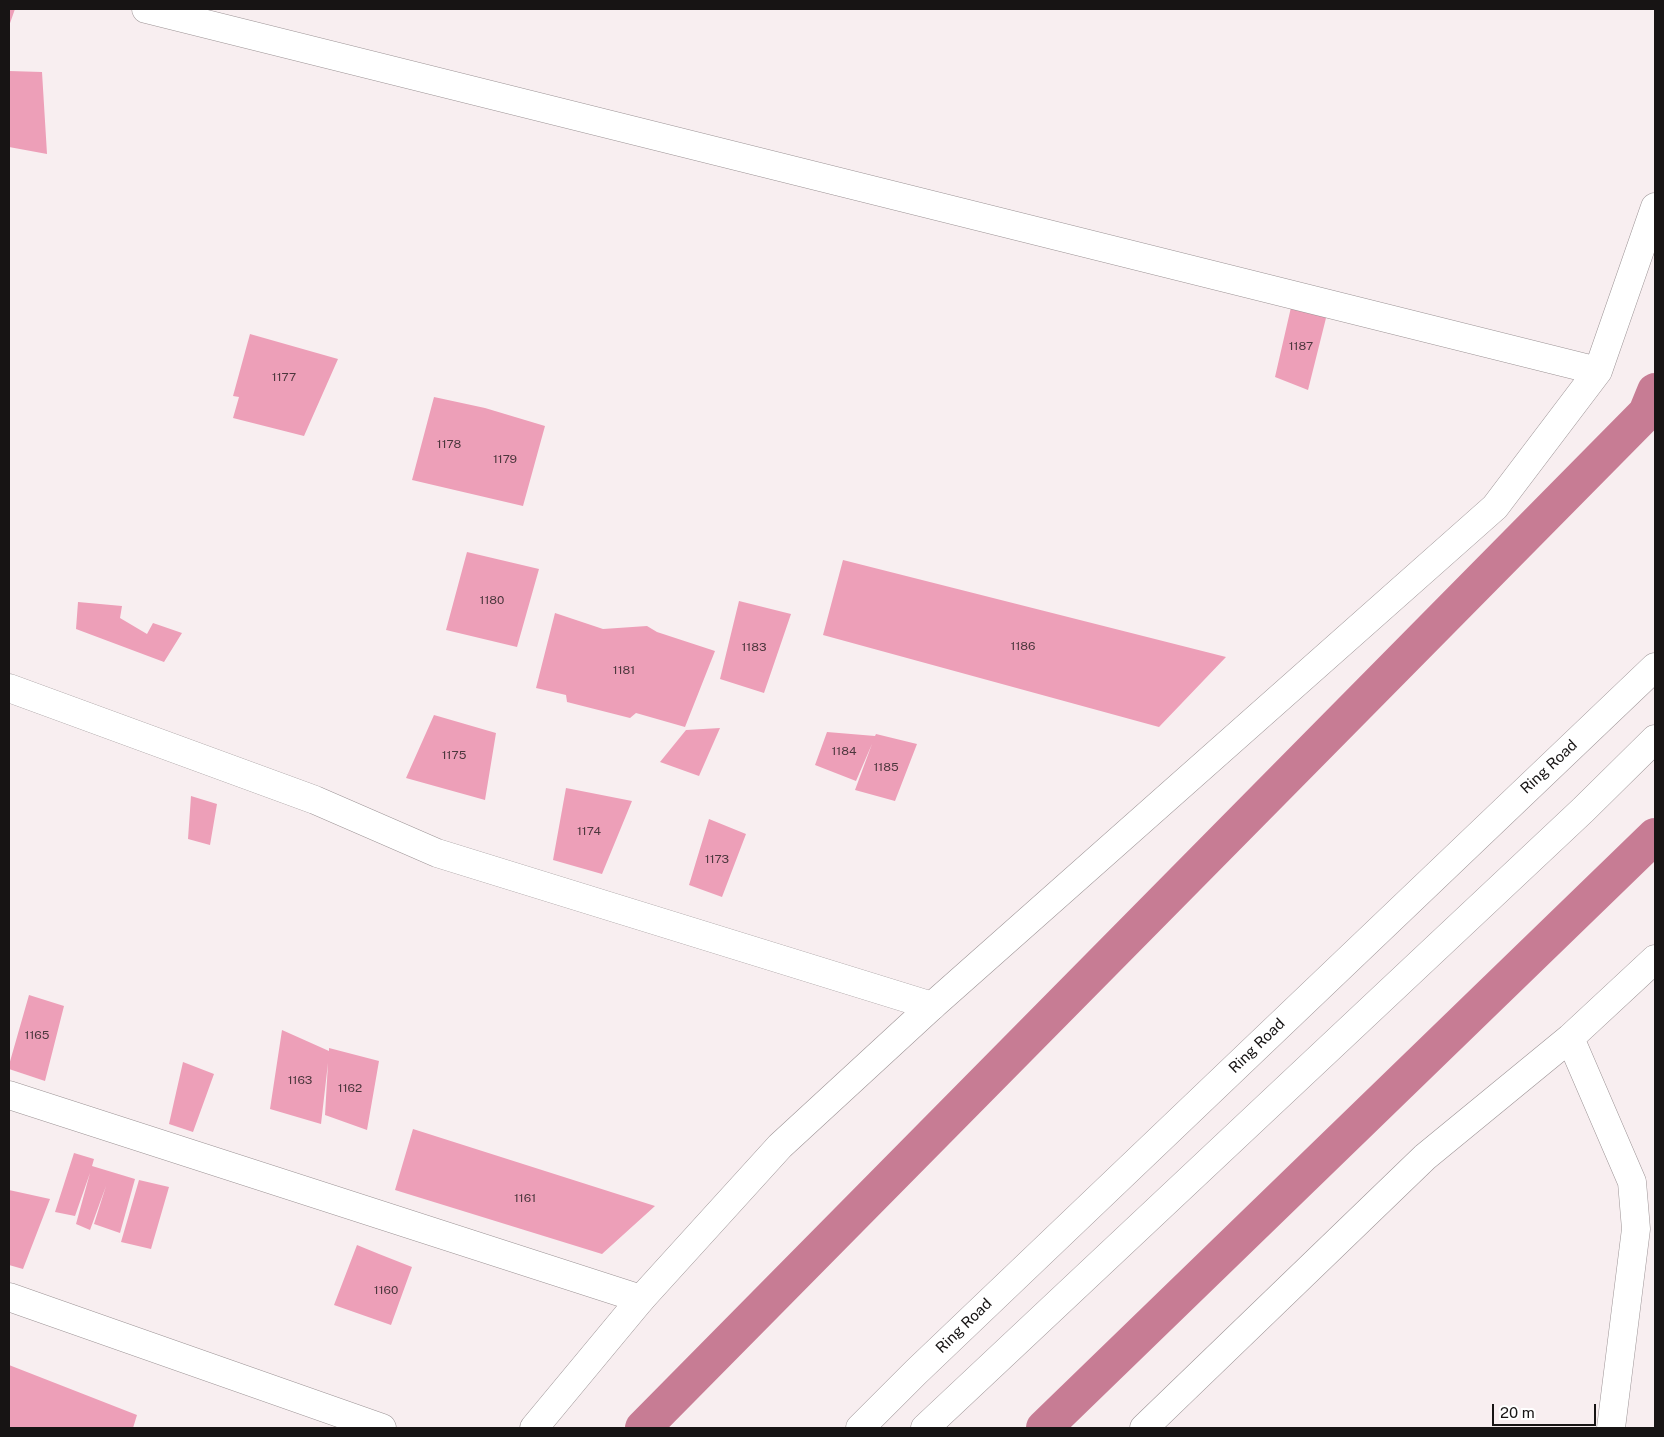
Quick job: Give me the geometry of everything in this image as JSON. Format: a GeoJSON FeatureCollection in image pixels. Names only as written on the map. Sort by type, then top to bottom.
{"type":"FeatureCollection","features":[{"type":"Feature","properties":{"kind":"main road"},"geometry":{"type":"LineString","coordinates":[[146,9],[1598,371]]}},
{"type":"Feature","properties":{"kind":"main road"},"geometry":{"type":"LineString","coordinates":[[534,1428],[641,1299],[780,1146],[932,1006],[1495,507],[1598,371],[1655,207]]}},
{"type":"Feature","properties":{"kind":"main road","name":"Ring Road"},"geometry":{"type":"LineString","coordinates":[[860,1428],[1655,667]]}},
{"type":"Feature","properties":{"kind":"main road"},"geometry":{"type":"LineString","coordinates":[[9,688],[315,800],[437,853],[932,1006]]}},
{"type":"Feature","properties":{"kind":"main road"},"geometry":{"type":"LineString","coordinates":[[924,1428],[1575,817],[1655,739]]}},
{"type":"Feature","properties":{"kind":"main road"},"geometry":{"type":"LineString","coordinates":[[1144,1428],[1425,1157],[1570,1038],[1655,959]]}},
{"type":"Feature","properties":{"kind":"main road"},"geometry":{"type":"LineString","coordinates":[[1570,1038],[1632,1182],[1636,1229],[1611,1428]]}},
{"type":"Feature","properties":{"kind":"main road"},"geometry":{"type":"LineString","coordinates":[[9,1095],[641,1299]]}},
{"type":"Feature","properties":{"kind":"main road"},"geometry":{"type":"LineString","coordinates":[[9,1297],[382,1428]]}},
{"type":"Feature","properties":{"kind":"building"},"geometry":{"type":"Polygon","coordinates":[[[9,9],[15,9],[9,26],[9,9]]]}},
{"type":"Feature","properties":{"kind":"building"},"geometry":{"type":"Polygon","coordinates":[[[9,71],[42,72],[47,154],[9,147],[9,71]]]}},
{"type":"Feature","properties":{"kind":"building"},"geometry":{"type":"Polygon","coordinates":[[[1292,303],[1327,314],[1308,390],[1275,377],[1292,303]]]}},
{"type":"Feature","properties":{"kind":"building"},"geometry":{"type":"Polygon","coordinates":[[[250,334],[338,359],[304,436],[233,418],[239,397],[233,396],[250,334]]]}},
{"type":"Feature","properties":{"kind":"building"},"geometry":{"type":"Polygon","coordinates":[[[434,397],[485,408],[545,426],[523,506],[412,480],[434,397]]]}},
{"type":"Feature","properties":{"kind":"building"},"geometry":{"type":"Polygon","coordinates":[[[467,552],[539,569],[517,647],[446,630],[467,552]]]}},
{"type":"Feature","properties":{"kind":"building"},"geometry":{"type":"Polygon","coordinates":[[[843,560],[1226,657],[1159,727],[823,635],[843,560]]]}},
{"type":"Feature","properties":{"kind":"building"},"geometry":{"type":"Polygon","coordinates":[[[739,601],[791,614],[764,693],[720,679],[739,601]]]}},
{"type":"Feature","properties":{"kind":"building"},"geometry":{"type":"Polygon","coordinates":[[[78,602],[122,606],[120,618],[147,634],[153,623],[182,633],[164,662],[76,629],[78,602]]]}},
{"type":"Feature","properties":{"kind":"building"},"geometry":{"type":"Polygon","coordinates":[[[555,613],[603,629],[647,626],[657,632],[715,651],[685,727],[636,713],[630,718],[567,702],[566,695],[536,688],[555,613]]]}},
{"type":"Feature","properties":{"kind":"building"},"geometry":{"type":"Polygon","coordinates":[[[434,715],[496,733],[485,800],[406,778],[434,715]]]}},
{"type":"Feature","properties":{"kind":"building"},"geometry":{"type":"Polygon","coordinates":[[[720,728],[699,776],[660,762],[686,730],[720,728]]]}},
{"type":"Feature","properties":{"kind":"building"},"geometry":{"type":"Polygon","coordinates":[[[827,732],[875,736],[876,734],[917,744],[895,801],[855,790],[872,744],[856,781],[815,765],[827,732]]]}},
{"type":"Feature","properties":{"kind":"building"},"geometry":{"type":"Polygon","coordinates":[[[566,788],[632,801],[602,874],[553,860],[566,788]]]}},
{"type":"Feature","properties":{"kind":"building"},"geometry":{"type":"Polygon","coordinates":[[[191,796],[217,804],[210,845],[188,839],[191,796]]]}},
{"type":"Feature","properties":{"kind":"building"},"geometry":{"type":"Polygon","coordinates":[[[709,819],[746,834],[722,897],[689,885],[709,819]]]}},
{"type":"Feature","properties":{"kind":"building"},"geometry":{"type":"Polygon","coordinates":[[[29,995],[64,1006],[45,1081],[9,1069],[29,995]]]}},
{"type":"Feature","properties":{"kind":"building"},"geometry":{"type":"Polygon","coordinates":[[[282,1030],[329,1051],[329,1048],[379,1061],[367,1130],[325,1115],[328,1063],[321,1124],[270,1109],[282,1030]]]}},
{"type":"Feature","properties":{"kind":"building"},"geometry":{"type":"Polygon","coordinates":[[[183,1062],[214,1074],[193,1132],[169,1124],[183,1062]]]}},
{"type":"Feature","properties":{"kind":"building"},"geometry":{"type":"Polygon","coordinates":[[[413,1129],[655,1206],[602,1254],[395,1190],[413,1129]]]}},
{"type":"Feature","properties":{"kind":"building"},"geometry":{"type":"Polygon","coordinates":[[[74,1153],[94,1159],[92,1166],[135,1179],[120,1233],[94,1224],[106,1186],[90,1230],[76,1224],[90,1173],[75,1216],[55,1212],[74,1153]]]}},
{"type":"Feature","properties":{"kind":"building"},"geometry":{"type":"Polygon","coordinates":[[[139,1180],[169,1187],[151,1249],[121,1242],[139,1180]]]}},
{"type":"Feature","properties":{"kind":"building"},"geometry":{"type":"Polygon","coordinates":[[[9,1190],[50,1199],[23,1269],[9,1265],[9,1190]]]}},
{"type":"Feature","properties":{"kind":"building"},"geometry":{"type":"Polygon","coordinates":[[[357,1245],[412,1267],[391,1325],[334,1305],[357,1245]]]}},
{"type":"Feature","properties":{"kind":"building"},"geometry":{"type":"Polygon","coordinates":[[[9,1365],[137,1415],[133,1428],[9,1428],[9,1365]]]}},
{"type":"Feature","properties":{"kind":"waterway"},"geometry":{"type":"LineString","coordinates":[[643,1428],[1646,413],[1655,391]]}},
{"type":"Feature","properties":{"kind":"waterway"},"geometry":{"type":"LineString","coordinates":[[1044,1428],[1655,836]]}}]}
